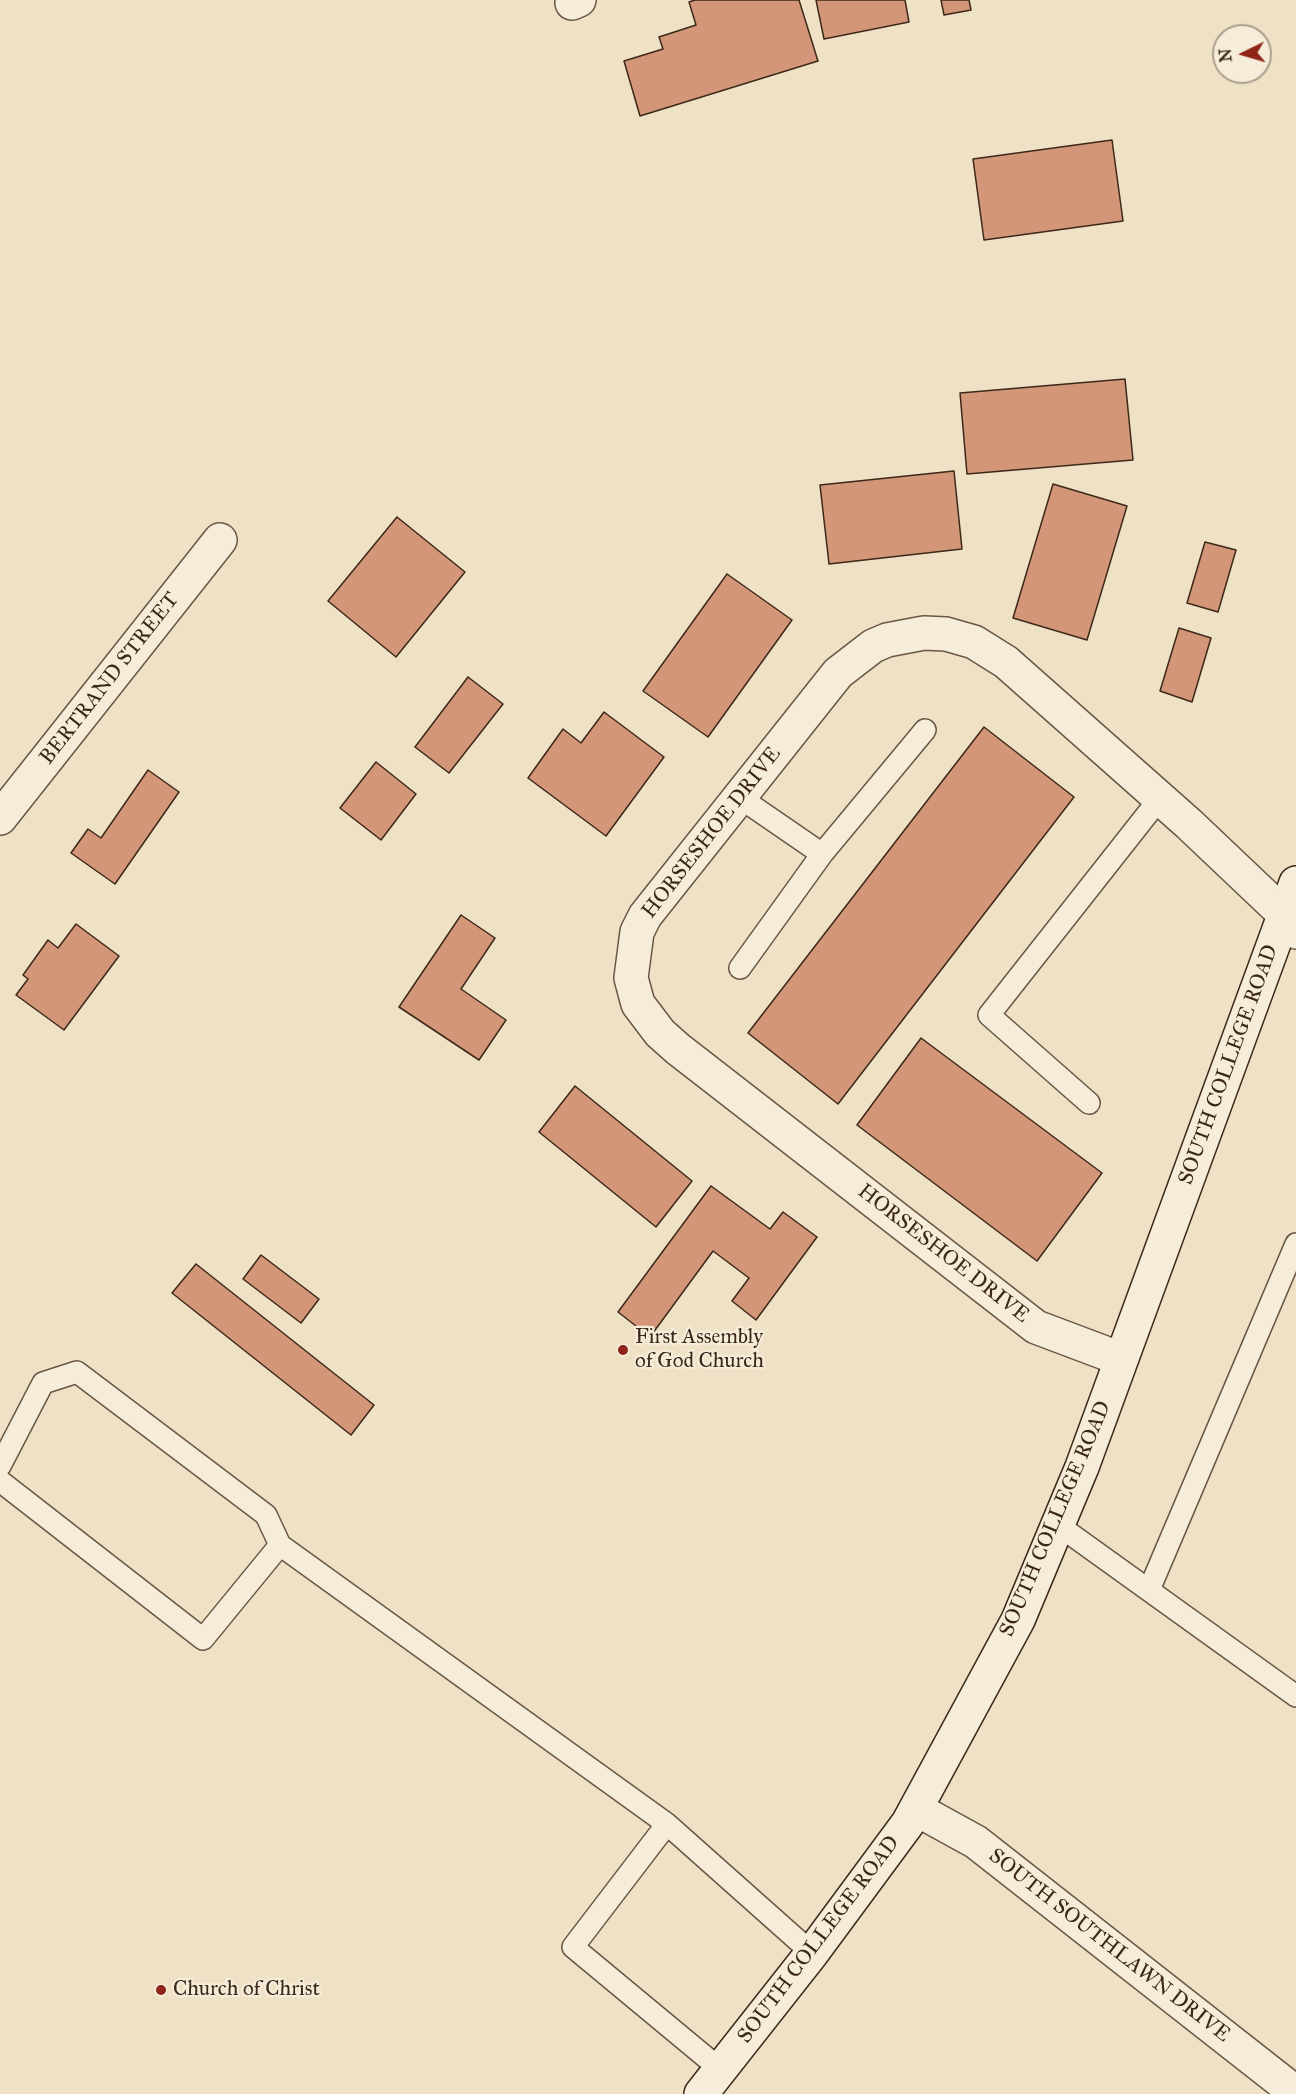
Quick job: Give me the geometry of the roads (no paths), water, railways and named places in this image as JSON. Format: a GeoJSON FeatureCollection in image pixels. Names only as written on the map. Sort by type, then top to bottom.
{"type":"FeatureCollection","features":[{"type":"Feature","properties":{"kind":"street","name":"BERTRAND STREET"},"geometry":{"type":"LineString","coordinates":[[0,818],[220,540]]}},
{"type":"Feature","properties":{"kind":"street","name":"HORSESHOE DRIVE"},"geometry":{"type":"LineString","coordinates":[[1121,1359],[1036,1327],[678,1049],[646,1017],[638,1004],[631,978],[637,932],[645,916],[838,673],[855,657],[887,640],[924,633],[946,634],[974,642],[1006,662],[1160,798],[1290,923]]}},
{"type":"Feature","properties":{"kind":"street","name":"SOUTH COLLEGE ROAD"},"geometry":{"type":"LineString","coordinates":[[710,2081],[812,1953],[908,1823],[1018,1620],[1058,1525],[1290,923],[1296,883]]}},
{"type":"Feature","properties":{"kind":"street","name":"SOUTH SOUTHLAWN DRIVE"},"geometry":{"type":"LineString","coordinates":[[916,1809],[976,1842],[1296,2093]]}},
{"type":"Feature","properties":{"kind":"lane"},"geometry":{"type":"LineString","coordinates":[[740,968],[822,854],[924,730]]}},
{"type":"Feature","properties":{"kind":"lane"},"geometry":{"type":"LineString","coordinates":[[739,797],[822,854]]}},
{"type":"Feature","properties":{"kind":"lane"},"geometry":{"type":"LineString","coordinates":[[1089,1103],[988,1015],[1160,798]]}},
{"type":"Feature","properties":{"kind":"lane"},"geometry":{"type":"LineString","coordinates":[[1149,1590],[1296,1244]]}},
{"type":"Feature","properties":{"kind":"lane"},"geometry":{"type":"LineString","coordinates":[[0,1466],[43,1383],[77,1372],[266,1515],[280,1545],[667,1824],[812,1953]]}},
{"type":"Feature","properties":{"kind":"lane"},"geometry":{"type":"LineString","coordinates":[[0,1481],[203,1639],[280,1545]]}},
{"type":"Feature","properties":{"kind":"lane"},"geometry":{"type":"LineString","coordinates":[[1058,1525],[1296,1696]]}},
{"type":"Feature","properties":{"kind":"lane"},"geometry":{"type":"LineString","coordinates":[[667,1824],[573,1947],[710,2081]]}},
{"type":"Feature","properties":{"kind":"place","name":"First Assembly of God Church"},"geometry":{"type":"Point","coordinates":[623,1350]}},
{"type":"Feature","properties":{"kind":"place","name":"Church of Christ"},"geometry":{"type":"Point","coordinates":[161,1990]}}]}
